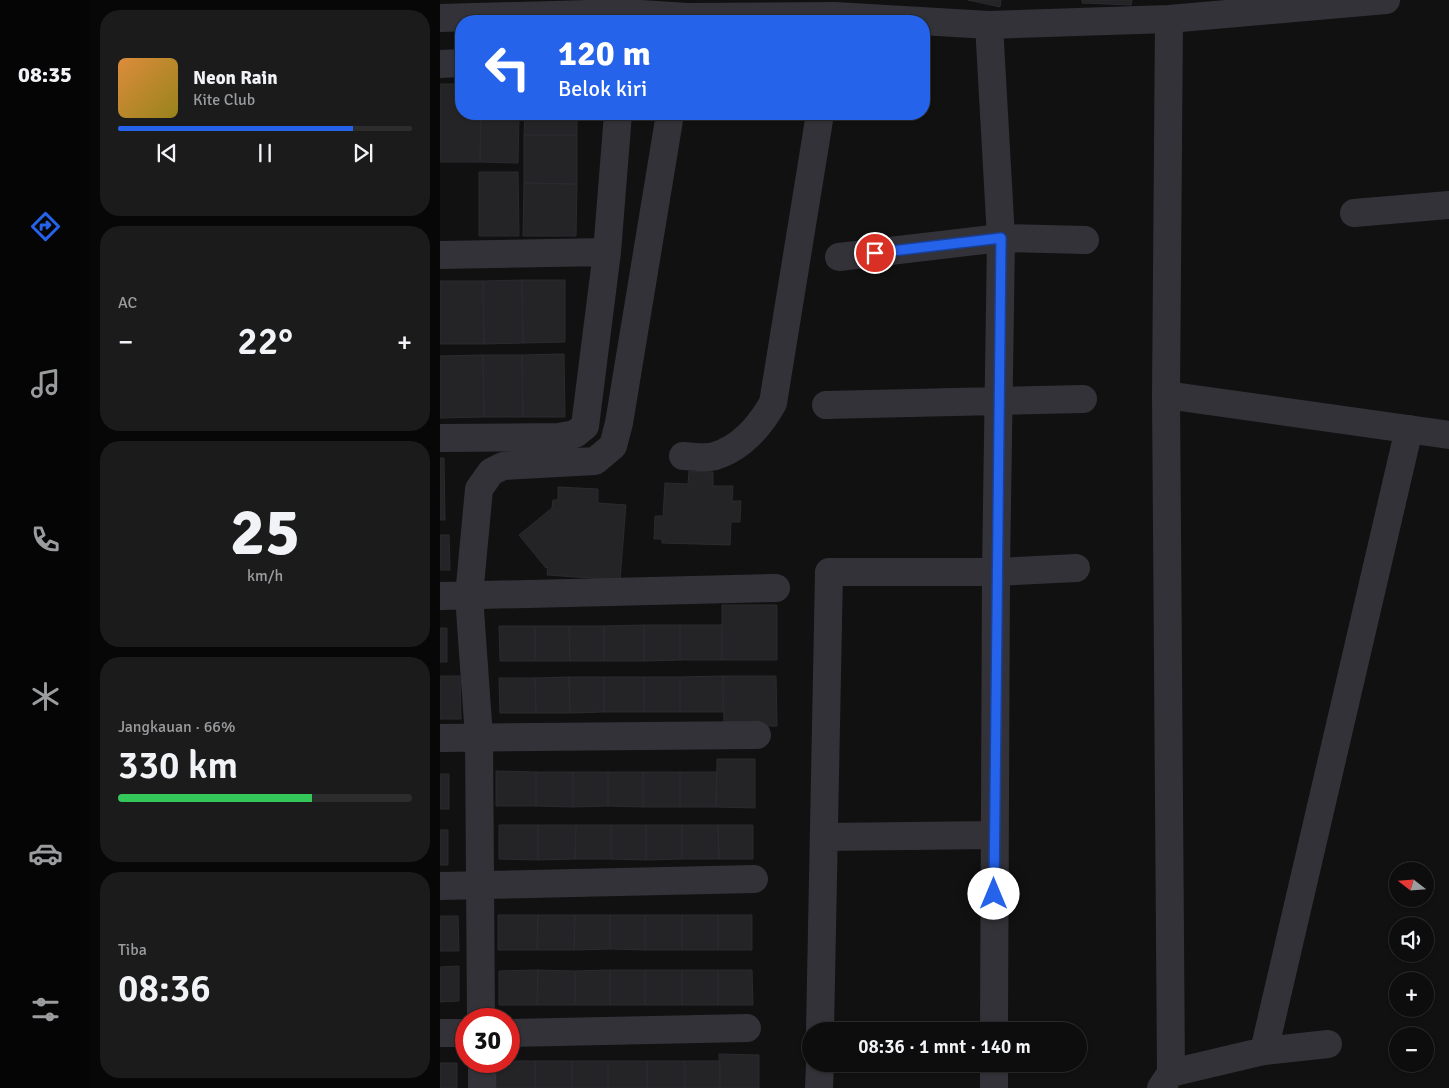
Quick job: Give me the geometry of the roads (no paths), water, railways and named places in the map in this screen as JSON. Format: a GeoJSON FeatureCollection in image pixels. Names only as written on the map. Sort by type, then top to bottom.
{"type":"FeatureCollection","features":[{"type":"Feature","properties":{"kind":"street"},"geometry":{"type":"LineString","coordinates":[[930,23],[988,25],[1169,19],[1386,0]]}},
{"type":"Feature","properties":{"kind":"street"},"geometry":{"type":"LineString","coordinates":[[468,15],[532,8],[605,15]]}},
{"type":"Feature","properties":{"kind":"street"},"geometry":{"type":"LineString","coordinates":[[440,18],[455,16]]}},
{"type":"Feature","properties":{"kind":"street"},"geometry":{"type":"LineString","coordinates":[[1169,19],[1166,395],[1166,1080],[1264,1051],[1328,1044]]}},
{"type":"Feature","properties":{"kind":"street"},"geometry":{"type":"LineString","coordinates":[[988,25],[1001,238],[996,572],[994,1022]]}},
{"type":"Feature","properties":{"kind":"street"},"geometry":{"type":"LineString","coordinates":[[440,64],[455,63]]}},
{"type":"Feature","properties":{"kind":"street"},"geometry":{"type":"LineString","coordinates":[[440,438],[559,437],[575,434],[585,426],[607,252],[618,120]]}},
{"type":"Feature","properties":{"kind":"street"},"geometry":{"type":"LineString","coordinates":[[481,1008],[479,737],[468,596],[474,514],[479,489],[491,472],[503,466],[595,462],[613,446],[619,424],[669,120]]}},
{"type":"Feature","properties":{"kind":"street"},"geometry":{"type":"LineString","coordinates":[[683,456],[713,456],[735,447],[763,419],[772,403],[819,120]]}},
{"type":"Feature","properties":{"kind":"street"},"geometry":{"type":"LineString","coordinates":[[1354,214],[1449,205]]}},
{"type":"Feature","properties":{"kind":"street"},"geometry":{"type":"LineString","coordinates":[[839,257],[1001,238],[1085,240]]}},
{"type":"Feature","properties":{"kind":"street"},"geometry":{"type":"LineString","coordinates":[[440,255],[607,252]]}},
{"type":"Feature","properties":{"kind":"street"},"geometry":{"type":"LineString","coordinates":[[1166,395],[1449,435]]}},
{"type":"Feature","properties":{"kind":"street"},"geometry":{"type":"LineString","coordinates":[[826,405],[1083,399]]}},
{"type":"Feature","properties":{"kind":"street"},"geometry":{"type":"LineString","coordinates":[[1264,1051],[1409,429]]}},
{"type":"Feature","properties":{"kind":"street"},"geometry":{"type":"LineString","coordinates":[[820,1022],[828,572],[996,572],[1076,568]]}},
{"type":"Feature","properties":{"kind":"street"},"geometry":{"type":"LineString","coordinates":[[440,596],[776,588]]}},
{"type":"Feature","properties":{"kind":"street"},"geometry":{"type":"LineString","coordinates":[[440,738],[757,735]]}},
{"type":"Feature","properties":{"kind":"street"},"geometry":{"type":"LineString","coordinates":[[824,837],[994,835]]}},
{"type":"Feature","properties":{"kind":"street"},"geometry":{"type":"LineString","coordinates":[[440,886],[754,879]]}},
{"type":"Feature","properties":{"kind":"street"},"geometry":{"type":"LineString","coordinates":[[520,1033],[747,1028]]}},
{"type":"Feature","properties":{"kind":"street"},"geometry":{"type":"LineString","coordinates":[[440,1034],[455,1033]]}},
{"type":"Feature","properties":{"kind":"street"},"geometry":{"type":"LineString","coordinates":[[819,1088],[820,1072]]}},
{"type":"Feature","properties":{"kind":"street"},"geometry":{"type":"LineString","coordinates":[[994,1072],[994,1088]]}},
{"type":"Feature","properties":{"kind":"street"},"geometry":{"type":"LineString","coordinates":[[482,1073],[482,1088]]}}]}
